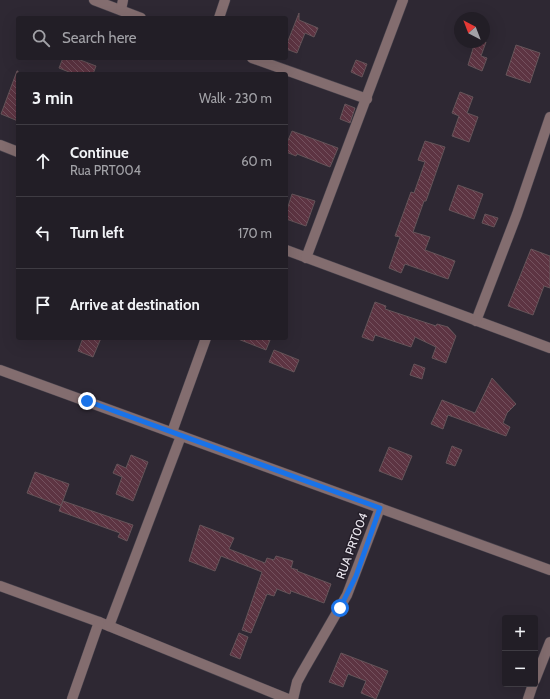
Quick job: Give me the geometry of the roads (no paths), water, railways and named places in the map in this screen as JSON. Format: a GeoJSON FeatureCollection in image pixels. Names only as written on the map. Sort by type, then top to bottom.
{"type":"FeatureCollection","features":[{"type":"Feature","properties":{"kind":"street"},"geometry":{"type":"LineString","coordinates":[[94,0],[136,16]]}},
{"type":"Feature","properties":{"kind":"street"},"geometry":{"type":"LineString","coordinates":[[121,10],[123,0]]}},
{"type":"Feature","properties":{"kind":"street"},"geometry":{"type":"LineString","coordinates":[[220,16],[225,0]]}},
{"type":"Feature","properties":{"kind":"street"},"geometry":{"type":"LineString","coordinates":[[306,258],[403,0]]}},
{"type":"Feature","properties":{"kind":"street"},"geometry":{"type":"LineString","coordinates":[[258,60],[367,99]]}},
{"type":"Feature","properties":{"kind":"street"},"geometry":{"type":"LineString","coordinates":[[476,321],[548,130],[550,117]]}},
{"type":"Feature","properties":{"kind":"street"},"geometry":{"type":"LineString","coordinates":[[0,145],[16,151]]}},
{"type":"Feature","properties":{"kind":"street"},"geometry":{"type":"LineString","coordinates":[[288,251],[550,348]]}},
{"type":"Feature","properties":{"kind":"street"},"geometry":{"type":"LineString","coordinates":[[110,626],[177,434],[205,340]]}},
{"type":"Feature","properties":{"kind":"street"},"geometry":{"type":"LineString","coordinates":[[0,370],[550,570]]}},
{"type":"Feature","properties":{"kind":"street","name":"RUA PRT004"},"geometry":{"type":"LineString","coordinates":[[293,699],[297,682],[347,595],[380,508]]}},
{"type":"Feature","properties":{"kind":"street"},"geometry":{"type":"LineString","coordinates":[[0,586],[110,626],[288,699]]}},
{"type":"Feature","properties":{"kind":"street"},"geometry":{"type":"LineString","coordinates":[[72,699],[99,622]]}},
{"type":"Feature","properties":{"kind":"street"},"geometry":{"type":"LineString","coordinates":[[538,672],[550,642]]}},
{"type":"Feature","properties":{"kind":"street"},"geometry":{"type":"LineString","coordinates":[[528,699],[533,687]]}}]}
